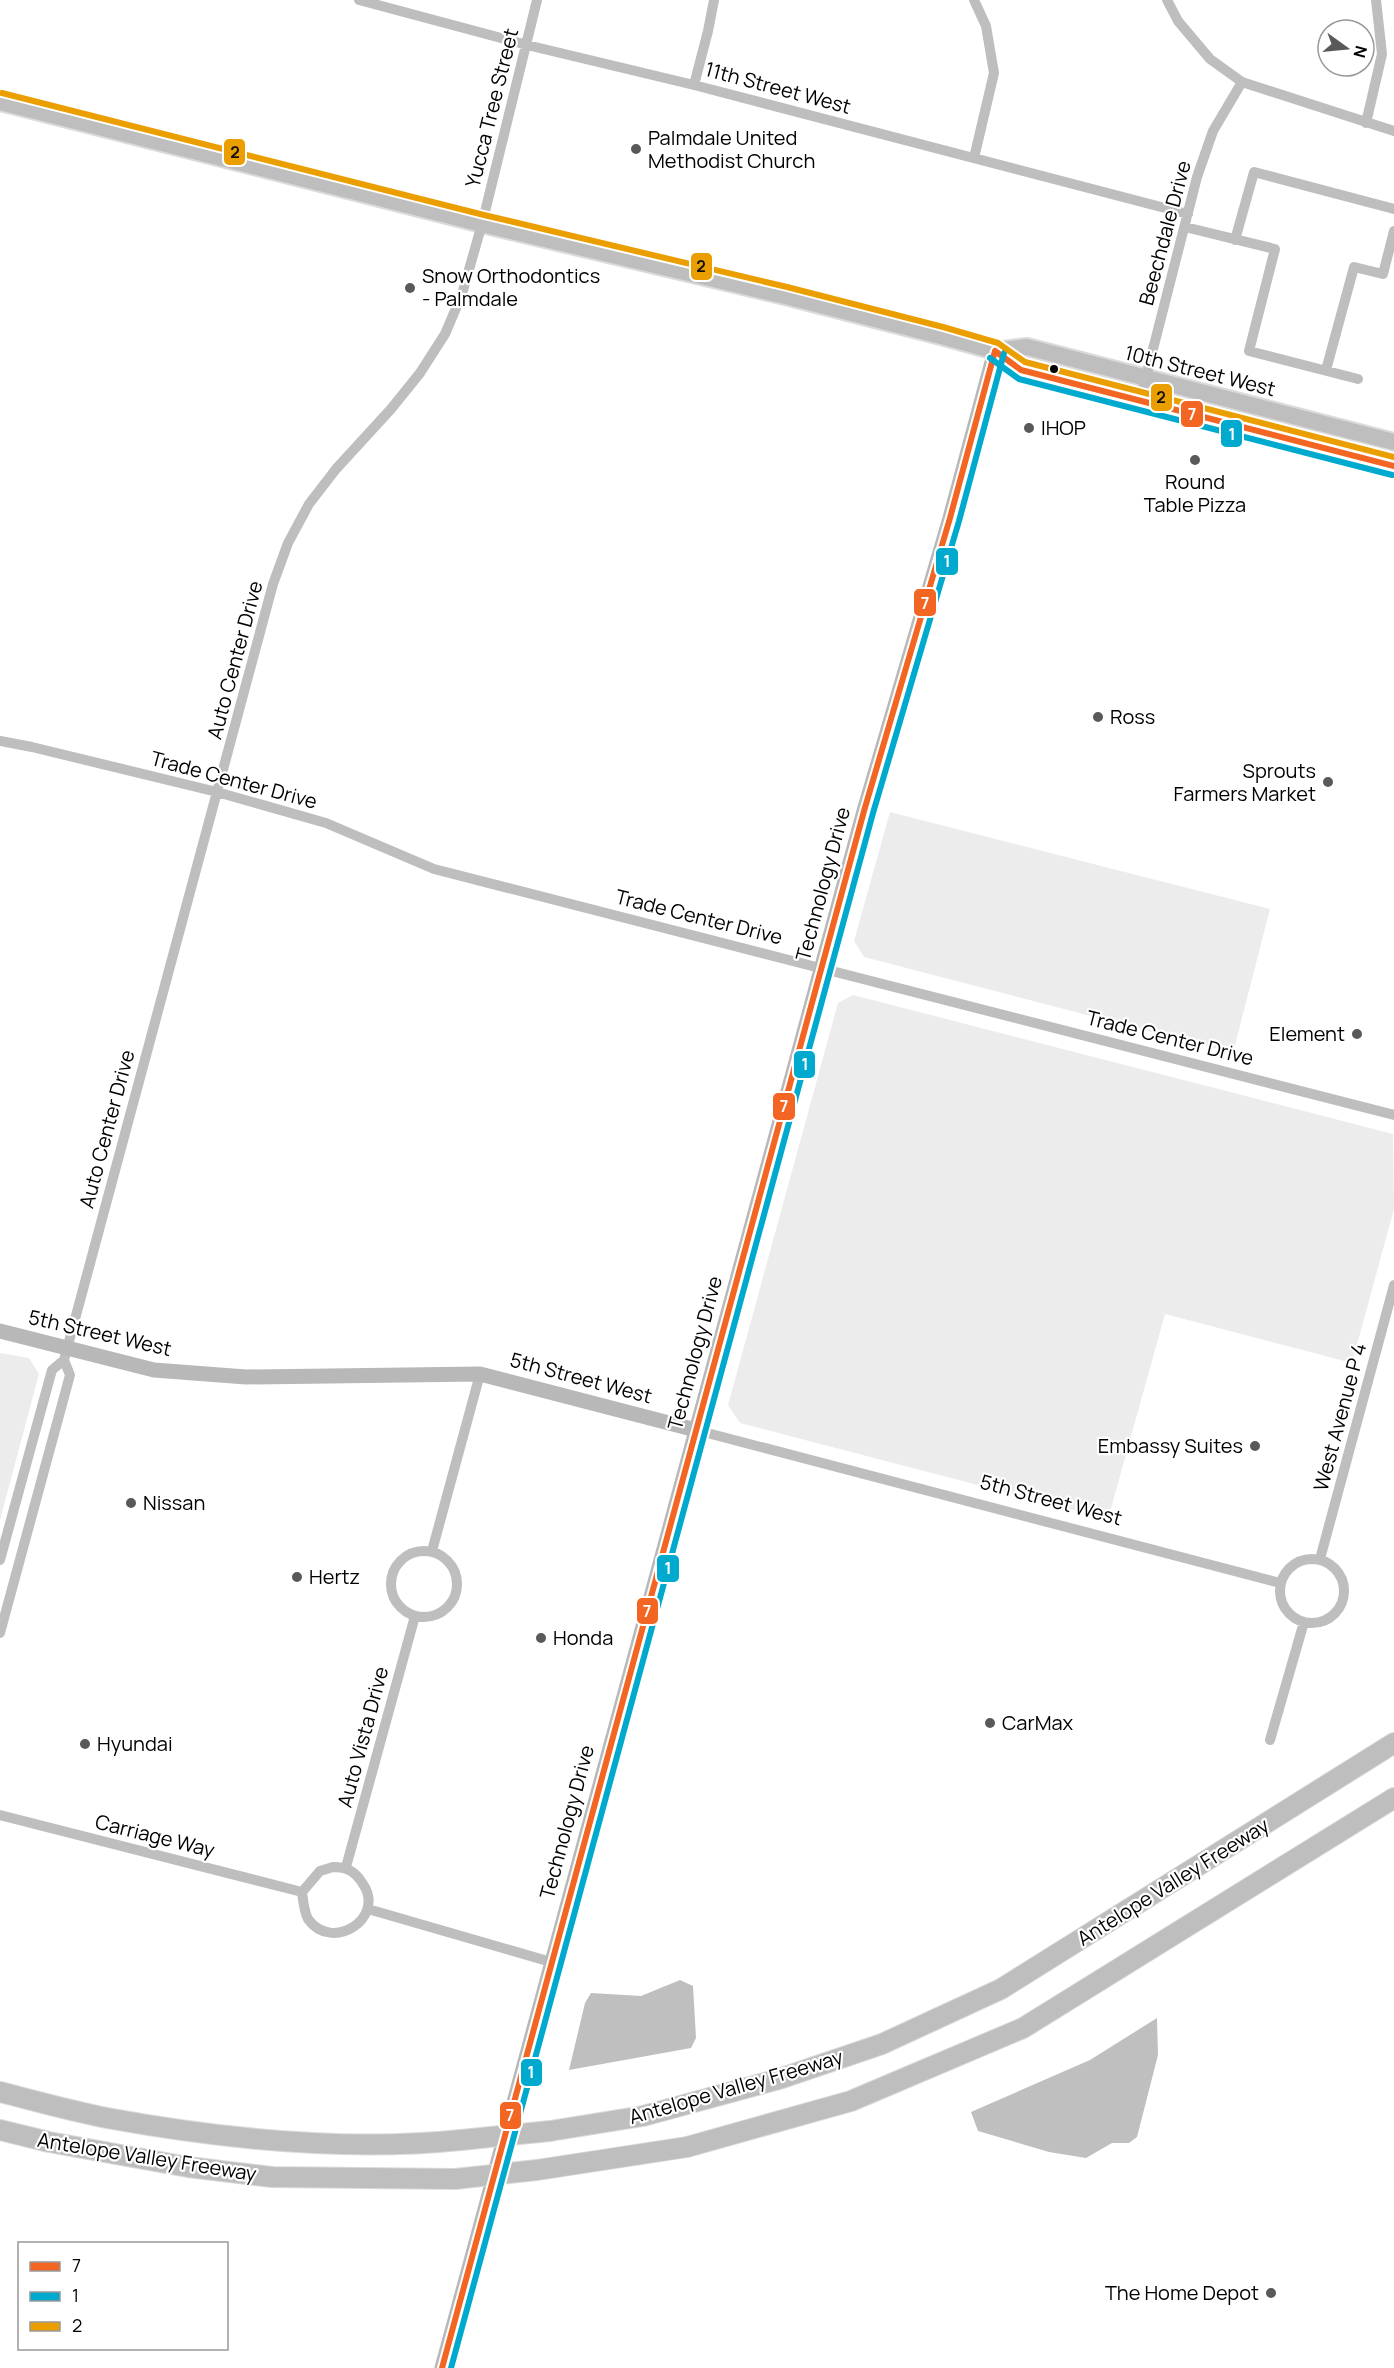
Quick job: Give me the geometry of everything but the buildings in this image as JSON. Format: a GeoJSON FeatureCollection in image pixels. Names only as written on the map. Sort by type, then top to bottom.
{"type":"FeatureCollection","features":[{"type":"Feature","properties":{"kind":"highway","name":"Antelope Valley Freeway"},"geometry":{"type":"LineString","coordinates":[[0,2092],[105,2117],[211,2134],[352,2144],[461,2140],[550,2131],[643,2116],[779,2079],[882,2044],[1001,1989],[1394,1743]]}},
{"type":"Feature","properties":{"kind":"highway","name":"Antelope Valley Freeway"},"geometry":{"type":"LineString","coordinates":[[0,2130],[48,2142],[188,2167],[272,2177],[455,2179],[537,2170],[687,2147],[851,2101],[1023,2028],[1394,1798]]}},
{"type":"Feature","properties":{"kind":"main road","name":"10th Street West"},"geometry":{"type":"LineString","coordinates":[[0,102],[482,224],[785,296],[995,351],[1021,370],[1394,466]]}},
{"type":"Feature","properties":{"kind":"main road","name":"10th Street West"},"geometry":{"type":"LineString","coordinates":[[995,351],[1027,347],[1394,442]]}},
{"type":"Feature","properties":{"kind":"main road","name":"Technology Drive"},"geometry":{"type":"LineString","coordinates":[[442,2368],[872,784],[950,518],[995,351]]}},
{"type":"Feature","properties":{"kind":"main road","name":"5th Street West"},"geometry":{"type":"LineString","coordinates":[[0,1331],[65,1354],[154,1370],[246,1377],[480,1374],[696,1430]]}},
{"type":"Feature","properties":{"kind":"street","name":"11th Street West"},"geometry":{"type":"LineString","coordinates":[[359,0],[1188,214]]}},
{"type":"Feature","properties":{"kind":"street","name":"Yucca Tree Street"},"geometry":{"type":"LineString","coordinates":[[482,224],[537,0]]}},
{"type":"Feature","properties":{"kind":"street"},"geometry":{"type":"LineString","coordinates":[[694,85],[714,0]]}},
{"type":"Feature","properties":{"kind":"street"},"geometry":{"type":"LineString","coordinates":[[974,0],[986,26],[994,73],[974,158]]}},
{"type":"Feature","properties":{"kind":"street"},"geometry":{"type":"LineString","coordinates":[[1167,0],[1178,21],[1210,59],[1242,82],[1394,131]]}},
{"type":"Feature","properties":{"kind":"street"},"geometry":{"type":"LineString","coordinates":[[1366,123],[1382,54],[1376,0]]}},
{"type":"Feature","properties":{"kind":"street","name":"Beechdale Drive"},"geometry":{"type":"LineString","coordinates":[[1140,400],[1197,177],[1213,132],[1242,82]]}},
{"type":"Feature","properties":{"kind":"street"},"geometry":{"type":"LineString","coordinates":[[1235,240],[1254,172],[1394,209]]}},
{"type":"Feature","properties":{"kind":"street","name":"Auto Center Drive"},"geometry":{"type":"LineString","coordinates":[[0,1560],[52,1370],[65,1354],[273,584],[288,543],[309,504],[329,478],[392,409],[420,373],[445,334],[462,294],[482,224]]}},
{"type":"Feature","properties":{"kind":"street"},"geometry":{"type":"LineString","coordinates":[[1185,227],[1275,249],[1249,351],[1358,379]]}},
{"type":"Feature","properties":{"kind":"street"},"geometry":{"type":"LineString","coordinates":[[1326,370],[1354,267],[1383,274],[1394,231]]}},
{"type":"Feature","properties":{"kind":"street","name":"Trade Center Drive"},"geometry":{"type":"LineString","coordinates":[[0,741],[217,792],[326,823],[434,869],[1394,1115]]}},
{"type":"Feature","properties":{"kind":"street","name":"West Avenue P 4"},"geometry":{"type":"LineString","coordinates":[[1320,1559],[1394,1285]]}},
{"type":"Feature","properties":{"kind":"street","name":"Auto Center Drive"},"geometry":{"type":"LineString","coordinates":[[0,1633],[70,1375],[65,1354]]}},
{"type":"Feature","properties":{"kind":"street"},"geometry":{"type":"LineString","coordinates":[[432,1551],[480,1374]]}},
{"type":"Feature","properties":{"kind":"street","name":"5th Street West"},"geometry":{"type":"LineString","coordinates":[[696,1430],[1280,1583]]}},
{"type":"Feature","properties":{"kind":"street"},"geometry":{"type":"LineString","coordinates":[[417,1551],[432,1551],[453,1567],[456,1592],[450,1605],[440,1613],[415,1616],[405,1611],[395,1600],[390,1591],[392,1575],[399,1561],[417,1551]]}},
{"type":"Feature","properties":{"kind":"street"},"geometry":{"type":"LineString","coordinates":[[1303,1559],[1320,1559],[1337,1570],[1344,1591],[1342,1602],[1335,1613],[1326,1620],[1315,1623],[1304,1622],[1287,1611],[1282,1602],[1280,1583],[1285,1572],[1293,1564],[1303,1559]]}},
{"type":"Feature","properties":{"kind":"street","name":"Auto Vista Drive"},"geometry":{"type":"LineString","coordinates":[[346,1867],[415,1616]]}},
{"type":"Feature","properties":{"kind":"street"},"geometry":{"type":"LineString","coordinates":[[1270,1740],[1304,1622]]}},
{"type":"Feature","properties":{"kind":"street","name":"Carriage Way"},"geometry":{"type":"LineString","coordinates":[[0,1815],[302,1892]]}},
{"type":"Feature","properties":{"kind":"street"},"geometry":{"type":"LineString","coordinates":[[333,1867],[346,1867],[358,1876],[367,1890],[368,1909],[359,1925],[346,1932],[327,1933],[316,1927],[307,1917],[302,1892],[320,1871],[333,1867]]}},
{"type":"Feature","properties":{"kind":"street"},"geometry":{"type":"LineString","coordinates":[[368,1909],[551,1962]]}},
{"type":"Feature","properties":{"kind":"shaded area"},"geometry":{"type":"Polygon","coordinates":[[[890,812],[1270,909],[1233,1053],[864,957],[854,941],[890,812]]]}},
{"type":"Feature","properties":{"kind":"shaded area"},"geometry":{"type":"Polygon","coordinates":[[[853,995],[1393,1134],[1394,1209],[1352,1363],[1165,1314],[1108,1519],[740,1423],[728,1405],[838,1003],[853,995]]]}},
{"type":"Feature","properties":{"kind":"shaded area"},"geometry":{"type":"Polygon","coordinates":[[[0,1353],[29,1358],[39,1374],[0,1520],[0,1353]]]}},
{"type":"Feature","properties":{"kind":"shaded area"},"geometry":{"type":"Polygon","coordinates":[[[680,1980],[693,1986],[696,2038],[691,2048],[569,2070],[585,2003],[591,1993],[641,1996],[680,1980]]]}},
{"type":"Feature","properties":{"kind":"shaded area"},"geometry":{"type":"Polygon","coordinates":[[[1157,2018],[1158,2055],[1137,2137],[1129,2143],[1112,2143],[1086,2158],[1049,2152],[978,2131],[971,2112],[1090,2060],[1157,2018]]]}},
{"type":"Feature","properties":{"kind":"transit line","name":"2"},"geometry":{"type":"LineString","coordinates":[[2,93],[484,215],[787,287],[943,327],[998,343],[1025,362],[1394,457]]}},
{"type":"Feature","properties":{"kind":"transit line","name":"7"},"geometry":{"type":"LineString","coordinates":[[995,351],[1021,370],[1394,466]]}},
{"type":"Feature","properties":{"kind":"transit line","name":"7"},"geometry":{"type":"LineString","coordinates":[[442,2368],[864,811],[950,518],[995,351]]}},
{"type":"Feature","properties":{"kind":"transit line","name":"1"},"geometry":{"type":"LineString","coordinates":[[451,2368],[873,813],[959,521],[1004,353]]}},
{"type":"Feature","properties":{"kind":"transit line","name":"1"},"geometry":{"type":"LineString","coordinates":[[990,358],[1019,379],[1392,475]]}},
{"type":"Feature","properties":{"kind":"place","name":"Palmdale United Methodist Church"},"geometry":{"type":"Point","coordinates":[636,149]}},
{"type":"Feature","properties":{"kind":"place","name":"Snow Orthodontics - Palmdale"},"geometry":{"type":"Point","coordinates":[410,288]}},
{"type":"Feature","properties":{"kind":"place","name":"IHOP"},"geometry":{"type":"Point","coordinates":[1029,428]}},
{"type":"Feature","properties":{"kind":"place","name":"Round Table Pizza"},"geometry":{"type":"Point","coordinates":[1195,460]}},
{"type":"Feature","properties":{"kind":"place","name":"Ross"},"geometry":{"type":"Point","coordinates":[1098,717]}},
{"type":"Feature","properties":{"kind":"place","name":"Sprouts Farmers Market"},"geometry":{"type":"Point","coordinates":[1328,782]}},
{"type":"Feature","properties":{"kind":"place","name":"Element"},"geometry":{"type":"Point","coordinates":[1357,1034]}},
{"type":"Feature","properties":{"kind":"place","name":"Embassy Suites"},"geometry":{"type":"Point","coordinates":[1255,1446]}},
{"type":"Feature","properties":{"kind":"place","name":"Nissan"},"geometry":{"type":"Point","coordinates":[131,1503]}},
{"type":"Feature","properties":{"kind":"place","name":"Hertz"},"geometry":{"type":"Point","coordinates":[297,1577]}},
{"type":"Feature","properties":{"kind":"place","name":"Honda"},"geometry":{"type":"Point","coordinates":[541,1638]}},
{"type":"Feature","properties":{"kind":"place","name":"CarMax"},"geometry":{"type":"Point","coordinates":[990,1723]}},
{"type":"Feature","properties":{"kind":"place","name":"Hyundai"},"geometry":{"type":"Point","coordinates":[85,1744]}},
{"type":"Feature","properties":{"kind":"place","name":"The Home Depot"},"geometry":{"type":"Point","coordinates":[1271,2293]}}]}
